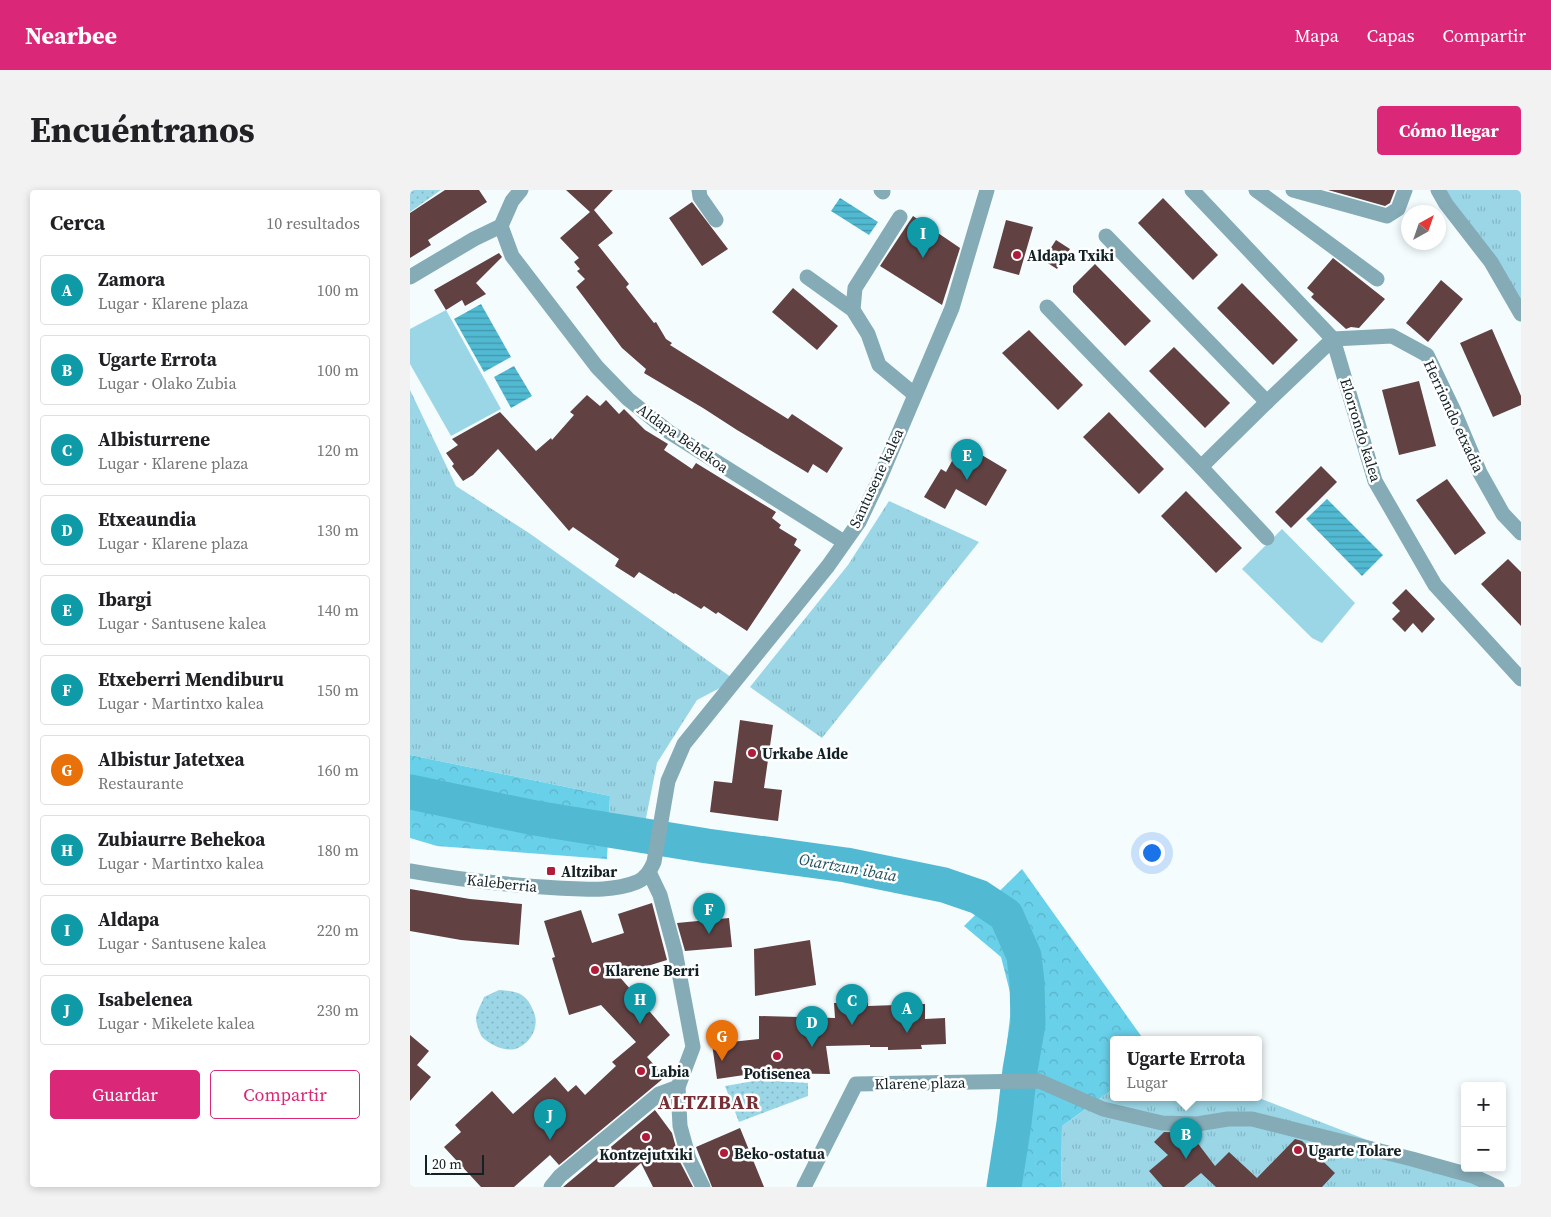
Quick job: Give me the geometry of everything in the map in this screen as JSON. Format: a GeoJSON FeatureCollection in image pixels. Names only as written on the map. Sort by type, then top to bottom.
{"type":"FeatureCollection","features":[{"type":"Feature","properties":{"kind":"street"},"geometry":{"type":"LineString","coordinates":[[410,277],[474,239],[501,226],[512,201],[521,190]]}},
{"type":"Feature","properties":{"kind":"street"},"geometry":{"type":"LineString","coordinates":[[699,190],[700,197],[716,220]]}},
{"type":"Feature","properties":{"kind":"street","name":"Santusene kalea"},"geometry":{"type":"LineString","coordinates":[[650,872],[654,862],[668,781],[684,744],[828,566],[859,522],[952,308],[987,190]]}},
{"type":"Feature","properties":{"kind":"street","name":"Elorrondo kalea"},"geometry":{"type":"LineString","coordinates":[[1192,190],[1334,339],[1375,481],[1435,585],[1521,679]]}},
{"type":"Feature","properties":{"kind":"street"},"geometry":{"type":"LineString","coordinates":[[1256,190],[1377,279]]}},
{"type":"Feature","properties":{"kind":"street"},"geometry":{"type":"LineString","coordinates":[[1293,190],[1387,216],[1398,209],[1405,190]]}},
{"type":"Feature","properties":{"kind":"street"},"geometry":{"type":"LineString","coordinates":[[1438,190],[1446,204],[1491,262],[1521,314]]}},
{"type":"Feature","properties":{"kind":"street"},"geometry":{"type":"LineString","coordinates":[[853,310],[855,288],[900,217]]}},
{"type":"Feature","properties":{"kind":"street","name":"Aldapa Behekoa"},"geometry":{"type":"LineString","coordinates":[[501,226],[512,256],[597,367],[628,400],[670,432],[844,542]]}},
{"type":"Feature","properties":{"kind":"street"},"geometry":{"type":"LineString","coordinates":[[1106,236],[1267,402]]}},
{"type":"Feature","properties":{"kind":"street"},"geometry":{"type":"LineString","coordinates":[[807,277],[853,310],[868,334],[879,365],[914,394]]}},
{"type":"Feature","properties":{"kind":"street"},"geometry":{"type":"LineString","coordinates":[[1047,307],[1268,538]]}},
{"type":"Feature","properties":{"kind":"street","name":"Herriondo etxadia"},"geometry":{"type":"LineString","coordinates":[[1334,339],[1392,336],[1427,355],[1453,409],[1480,473],[1503,514],[1521,533]]}},
{"type":"Feature","properties":{"kind":"street"},"geometry":{"type":"LineString","coordinates":[[1201,467],[1334,339]]}},
{"type":"Feature","properties":{"kind":"street","name":"Kaleberria"},"geometry":{"type":"LineString","coordinates":[[410,871],[526,886],[584,889],[622,887],[639,881],[650,872]]}},
{"type":"Feature","properties":{"kind":"street"},"geometry":{"type":"LineString","coordinates":[[650,872],[660,894],[676,951],[693,1047],[678,1087],[680,1126],[689,1159],[703,1187]]}},
{"type":"Feature","properties":{"kind":"street","name":"Klarene plaza"},"geometry":{"type":"LineString","coordinates":[[804,1187],[856,1084],[1039,1081],[1103,1109],[1130,1117],[1162,1123],[1197,1124],[1228,1119],[1252,1119],[1474,1176],[1497,1187]]}},
{"type":"Feature","properties":{"kind":"street"},"geometry":{"type":"LineString","coordinates":[[551,1187],[560,1176],[659,1094],[678,1087]]}},
{"type":"Feature","properties":{"kind":"green space"},"geometry":{"type":"Polygon","coordinates":[[[410,190],[441,190],[410,212],[410,190]]]}},
{"type":"Feature","properties":{"kind":"green space"},"geometry":{"type":"Polygon","coordinates":[[[1438,190],[1521,190],[1521,314],[1438,190]]]}},
{"type":"Feature","properties":{"kind":"green space"},"geometry":{"type":"Polygon","coordinates":[[[446,310],[501,409],[451,436],[410,364],[410,329],[446,310]]]}},
{"type":"Feature","properties":{"kind":"green space"},"geometry":{"type":"Polygon","coordinates":[[[410,390],[456,486],[529,533],[735,680],[697,700],[657,763],[645,823],[609,817],[610,796],[410,755],[410,390]]]}},
{"type":"Feature","properties":{"kind":"green space"},"geometry":{"type":"Polygon","coordinates":[[[889,501],[979,542],[822,738],[750,687],[848,565],[889,501]]]}},
{"type":"Feature","properties":{"kind":"green space"},"geometry":{"type":"Polygon","coordinates":[[[1282,529],[1355,603],[1322,643],[1312,638],[1242,569],[1282,529]]]}},
{"type":"Feature","properties":{"kind":"green space"},"geometry":{"type":"Polygon","coordinates":[[[410,755],[610,796],[607,859],[437,846],[410,838],[410,755]]]}},
{"type":"Feature","properties":{"kind":"green space"},"geometry":{"type":"Polygon","coordinates":[[[1022,869],[1141,1036],[1110,1036],[1110,1091],[1062,1126],[1061,1187],[990,1187],[1012,1000],[1001,957],[964,926],[1022,869]]]}},
{"type":"Feature","properties":{"kind":"green space"},"geometry":{"type":"Polygon","coordinates":[[[499,990],[516,992],[524,996],[535,1015],[534,1032],[528,1041],[518,1048],[509,1050],[499,1047],[481,1036],[476,1019],[477,1013],[484,997],[499,990]]]}},
{"type":"Feature","properties":{"kind":"green space"},"geometry":{"type":"Polygon","coordinates":[[[760,1080],[808,1083],[808,1096],[739,1122],[725,1086],[760,1080]]]}},
{"type":"Feature","properties":{"kind":"green space"},"geometry":{"type":"Polygon","coordinates":[[[1110,1091],[1110,1101],[1262,1101],[1262,1099],[1488,1187],[1061,1187],[1062,1126],[1110,1091]]]}},
{"type":"Feature","properties":{"kind":"shaded area"},"geometry":{"type":"Polygon","coordinates":[[[840,198],[878,222],[869,235],[831,211],[840,198]]]}},
{"type":"Feature","properties":{"kind":"shaded area"},"geometry":{"type":"Polygon","coordinates":[[[481,304],[511,357],[484,372],[454,319],[481,304]]]}},
{"type":"Feature","properties":{"kind":"shaded area"},"geometry":{"type":"Polygon","coordinates":[[[514,366],[532,396],[511,408],[494,377],[514,366]]]}},
{"type":"Feature","properties":{"kind":"shaded area"},"geometry":{"type":"Polygon","coordinates":[[[1327,499],[1383,555],[1362,576],[1306,519],[1327,499]]]}},
{"type":"Feature","properties":{"kind":"building"},"geometry":{"type":"Polygon","coordinates":[[[445,190],[479,190],[487,202],[428,240],[431,245],[410,258],[410,213],[445,190]]]}},
{"type":"Feature","properties":{"kind":"building"},"geometry":{"type":"Polygon","coordinates":[[[566,190],[613,190],[594,210],[613,233],[598,245],[629,284],[626,287],[654,323],[656,322],[666,339],[672,343],[670,345],[788,419],[792,414],[843,448],[827,473],[813,464],[808,473],[644,373],[646,369],[622,348],[576,287],[585,279],[577,271],[580,269],[574,262],[579,258],[560,238],[590,212],[566,190]]]}},
{"type":"Feature","properties":{"kind":"building"},"geometry":{"type":"Polygon","coordinates":[[[1328,190],[1395,190],[1390,203],[1385,206],[1328,190]]]}},
{"type":"Feature","properties":{"kind":"building"},"geometry":{"type":"Polygon","coordinates":[[[1163,198],[1218,255],[1193,280],[1138,223],[1163,198]]]}},
{"type":"Feature","properties":{"kind":"building"},"geometry":{"type":"Polygon","coordinates":[[[692,202],[728,249],[702,266],[669,218],[692,202]]]}},
{"type":"Feature","properties":{"kind":"building"},"geometry":{"type":"Polygon","coordinates":[[[913,216],[960,248],[942,305],[880,266],[913,216]]]}},
{"type":"Feature","properties":{"kind":"building","name":"Aldapa Txiki"},"geometry":{"type":"Polygon","coordinates":[[[1006,220],[1033,227],[1019,275],[993,268],[1006,220]]]}},
{"type":"Feature","properties":{"kind":"building"},"geometry":{"type":"Polygon","coordinates":[[[1056,240],[1070,249],[1057,269],[1043,260],[1056,240]]]}},
{"type":"Feature","properties":{"kind":"building"},"geometry":{"type":"Polygon","coordinates":[[[499,253],[502,257],[476,283],[486,294],[465,306],[462,300],[446,310],[434,290],[499,253]]]}},
{"type":"Feature","properties":{"kind":"building"},"geometry":{"type":"Polygon","coordinates":[[[1333,258],[1385,299],[1359,328],[1351,327],[1346,329],[1311,297],[1314,294],[1307,288],[1333,258]]]}},
{"type":"Feature","properties":{"kind":"building"},"geometry":{"type":"Polygon","coordinates":[[[1095,264],[1151,321],[1125,346],[1073,292],[1073,286],[1095,264]]]}},
{"type":"Feature","properties":{"kind":"building"},"geometry":{"type":"Polygon","coordinates":[[[1441,280],[1463,299],[1428,342],[1406,323],[1441,280]]]}},
{"type":"Feature","properties":{"kind":"building"},"geometry":{"type":"Polygon","coordinates":[[[1242,283],[1298,340],[1273,365],[1217,308],[1242,283]]]}},
{"type":"Feature","properties":{"kind":"building"},"geometry":{"type":"Polygon","coordinates":[[[793,288],[838,326],[817,350],[772,312],[793,288]]]}},
{"type":"Feature","properties":{"kind":"building"},"geometry":{"type":"Polygon","coordinates":[[[1492,329],[1521,396],[1521,405],[1493,417],[1460,343],[1492,329]]]}},
{"type":"Feature","properties":{"kind":"building"},"geometry":{"type":"Polygon","coordinates":[[[1029,330],[1083,385],[1058,410],[1002,353],[1029,330]]]}},
{"type":"Feature","properties":{"kind":"building"},"geometry":{"type":"Polygon","coordinates":[[[1174,347],[1230,403],[1205,428],[1149,371],[1174,347]]]}},
{"type":"Feature","properties":{"kind":"building"},"geometry":{"type":"Polygon","coordinates":[[[1419,381],[1436,446],[1399,455],[1382,390],[1419,381]]]}},
{"type":"Feature","properties":{"kind":"building"},"geometry":{"type":"Polygon","coordinates":[[[587,395],[600,406],[606,400],[619,414],[624,409],[645,430],[668,444],[664,450],[692,469],[696,463],[776,512],[772,518],[781,525],[779,528],[797,539],[794,545],[801,550],[747,631],[718,612],[716,614],[704,606],[701,609],[639,572],[634,578],[615,566],[619,559],[573,527],[569,531],[498,449],[473,475],[463,481],[452,466],[454,464],[446,453],[458,445],[452,439],[500,412],[536,451],[551,438],[552,440],[574,415],[570,412],[587,395]]]}},
{"type":"Feature","properties":{"kind":"building"},"geometry":{"type":"Polygon","coordinates":[[[1109,412],[1164,469],[1139,494],[1083,437],[1109,412]]]}},
{"type":"Feature","properties":{"kind":"building"},"geometry":{"type":"Polygon","coordinates":[[[970,448],[1007,470],[986,506],[956,489],[945,509],[924,497],[941,469],[946,472],[952,461],[960,465],[970,448]]]}},
{"type":"Feature","properties":{"kind":"building"},"geometry":{"type":"Polygon","coordinates":[[[1321,466],[1337,482],[1291,528],[1275,512],[1321,466]]]}},
{"type":"Feature","properties":{"kind":"building"},"geometry":{"type":"Polygon","coordinates":[[[1447,479],[1486,533],[1455,555],[1416,500],[1447,479]]]}},
{"type":"Feature","properties":{"kind":"building"},"geometry":{"type":"Polygon","coordinates":[[[1186,491],[1242,548],[1216,573],[1161,516],[1186,491]]]}},
{"type":"Feature","properties":{"kind":"building"},"geometry":{"type":"Polygon","coordinates":[[[1508,559],[1521,572],[1521,626],[1481,584],[1508,559]]]}},
{"type":"Feature","properties":{"kind":"building"},"geometry":{"type":"Polygon","coordinates":[[[1406,589],[1435,619],[1422,633],[1413,623],[1405,632],[1392,619],[1400,611],[1392,603],[1406,589]]]}},
{"type":"Feature","properties":{"kind":"building","name":"Urkabe Alde"},"geometry":{"type":"Polygon","coordinates":[[[740,720],[773,725],[764,788],[782,790],[778,821],[710,812],[714,781],[732,783],[740,720]]]}},
{"type":"Feature","properties":{"kind":"building"},"geometry":{"type":"Polygon","coordinates":[[[410,889],[470,899],[522,904],[519,945],[461,940],[410,931],[410,889]]]}},
{"type":"Feature","properties":{"kind":"building"},"geometry":{"type":"Polygon","coordinates":[[[652,903],[667,960],[618,975],[670,1035],[647,1057],[665,1077],[559,1165],[550,1155],[514,1187],[481,1187],[444,1147],[461,1132],[455,1125],[492,1091],[513,1114],[555,1077],[568,1092],[576,1085],[585,1095],[616,1066],[612,1062],[636,1042],[601,1005],[569,1015],[552,958],[555,957],[544,921],[581,910],[592,943],[624,933],[618,914],[652,903]]]}},
{"type":"Feature","properties":{"kind":"building"},"geometry":{"type":"Polygon","coordinates":[[[729,918],[732,947],[685,951],[677,923],[729,918]]]}},
{"type":"Feature","properties":{"kind":"building"},"geometry":{"type":"Polygon","coordinates":[[[810,940],[816,985],[755,996],[754,949],[810,940]]]}},
{"type":"Feature","properties":{"kind":"building"},"geometry":{"type":"Polygon","coordinates":[[[868,1002],[868,1006],[925,1004],[925,1019],[945,1018],[946,1044],[921,1045],[922,1049],[888,1050],[888,1047],[870,1047],[870,1045],[826,1046],[830,1074],[758,1073],[717,1079],[712,1044],[759,1039],[759,1016],[835,1018],[834,1003],[868,1002]]]}},
{"type":"Feature","properties":{"kind":"building"},"geometry":{"type":"Polygon","coordinates":[[[410,1035],[429,1051],[417,1065],[431,1077],[410,1101],[410,1035]]]}},
{"type":"Feature","properties":{"kind":"building"},"geometry":{"type":"Polygon","coordinates":[[[655,1110],[672,1133],[680,1162],[693,1187],[653,1187],[641,1163],[614,1187],[563,1187],[655,1110]]]}},
{"type":"Feature","properties":{"kind":"building","name":"Beko-ostatua"},"geometry":{"type":"Polygon","coordinates":[[[740,1128],[764,1187],[712,1187],[696,1147],[740,1128]]]}},
{"type":"Feature","properties":{"kind":"building"},"geometry":{"type":"Polygon","coordinates":[[[1164,1132],[1190,1133],[1215,1166],[1229,1152],[1257,1178],[1295,1139],[1302,1141],[1335,1173],[1322,1187],[1216,1187],[1201,1173],[1184,1187],[1163,1187],[1149,1171],[1168,1155],[1154,1142],[1164,1132]]]}},
{"type":"Feature","properties":{"kind":"waterway","name":"Oiartzun ibaia"},"geometry":{"type":"LineString","coordinates":[[410,792],[535,818],[707,846],[846,865],[944,885],[979,897],[1006,915],[1024,956],[1027,982],[1028,1024],[1004,1187]]}},
{"type":"Feature","properties":{"kind":"place","name":"Aldapa Txiki"},"geometry":{"type":"Point","coordinates":[1017,255]}},
{"type":"Feature","properties":{"kind":"place","name":"Aldapa"},"geometry":{"type":"Point","coordinates":[923,258]}},
{"type":"Feature","properties":{"kind":"place","name":"Ibargi"},"geometry":{"type":"Point","coordinates":[967,480]}},
{"type":"Feature","properties":{"kind":"place","name":"Urkabe Alde"},"geometry":{"type":"Point","coordinates":[752,753]}},
{"type":"Feature","properties":{"kind":"place","name":"Altzibar"},"geometry":{"type":"Point","coordinates":[551,871]}},
{"type":"Feature","properties":{"kind":"place","name":"Etxeberri Mendiburu"},"geometry":{"type":"Point","coordinates":[709,934]}},
{"type":"Feature","properties":{"kind":"place","name":"Klarene Berri"},"geometry":{"type":"Point","coordinates":[595,970]}},
{"type":"Feature","properties":{"kind":"place","name":"Zubiaurre Behekoa"},"geometry":{"type":"Point","coordinates":[640,1024]}},
{"type":"Feature","properties":{"kind":"place","name":"Albisturrene"},"geometry":{"type":"Point","coordinates":[852,1025]}},
{"type":"Feature","properties":{"kind":"place","name":"Zamora"},"geometry":{"type":"Point","coordinates":[907,1033]}},
{"type":"Feature","properties":{"kind":"place","name":"Etxeaundia"},"geometry":{"type":"Point","coordinates":[812,1047]}},
{"type":"Feature","properties":{"kind":"place","name":"Potisenea"},"geometry":{"type":"Point","coordinates":[777,1056]}},
{"type":"Feature","properties":{"kind":"place","name":"Albistur Jatetxea"},"geometry":{"type":"Point","coordinates":[722,1061]}},
{"type":"Feature","properties":{"kind":"place","name":"Labia"},"geometry":{"type":"Point","coordinates":[641,1071]}},
{"type":"Feature","properties":{"kind":"place","name":"Kontzejutxiki"},"geometry":{"type":"Point","coordinates":[646,1137]}},
{"type":"Feature","properties":{"kind":"place","name":"Isabelenea"},"geometry":{"type":"Point","coordinates":[550,1140]}},
{"type":"Feature","properties":{"kind":"place","name":"Ugarte Tolare"},"geometry":{"type":"Point","coordinates":[1298,1150]}},
{"type":"Feature","properties":{"kind":"place","name":"Beko-ostatua"},"geometry":{"type":"Point","coordinates":[724,1153]}},
{"type":"Feature","properties":{"kind":"place","name":"Ugarte Errota"},"geometry":{"type":"Point","coordinates":[1186,1159]}},
{"type":"Feature","properties":{"kind":"district","name":"ALTZIBAR"},"geometry":{"type":"Point","coordinates":[709,1102]}}]}
